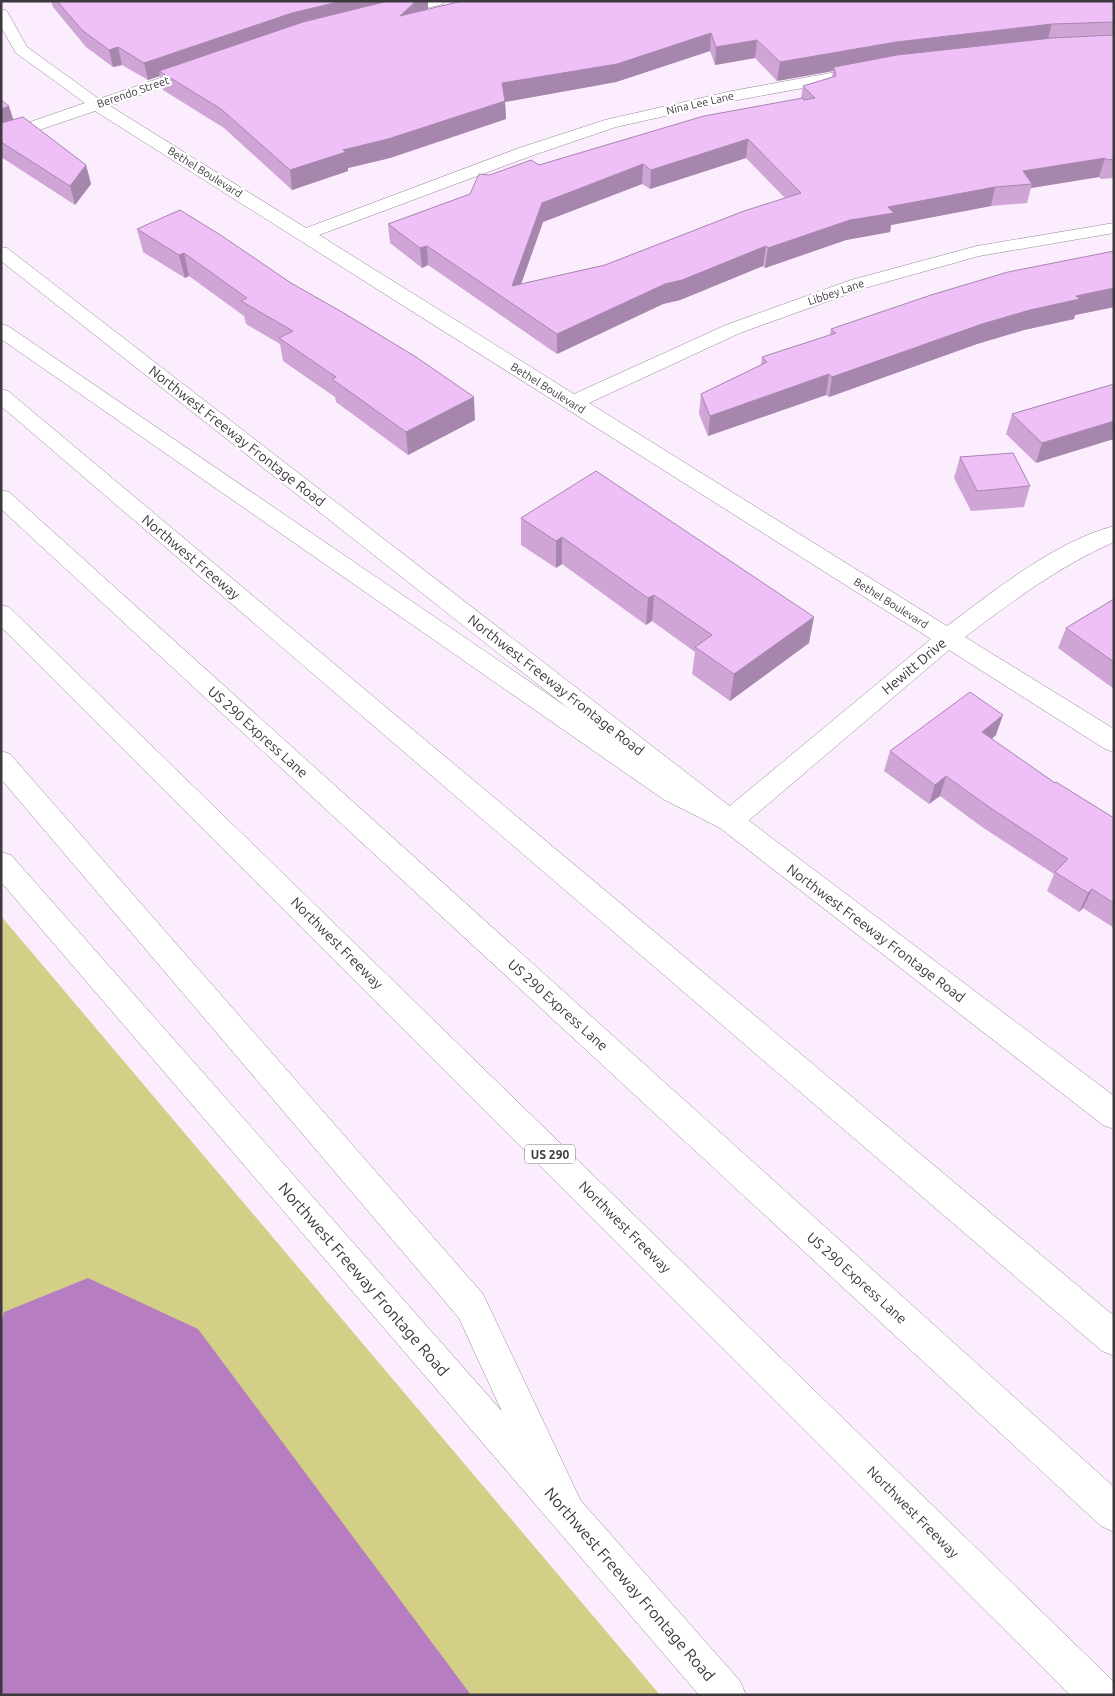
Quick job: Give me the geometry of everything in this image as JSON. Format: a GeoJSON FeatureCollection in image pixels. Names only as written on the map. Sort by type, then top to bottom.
{"type":"FeatureCollection","features":[{"type":"Feature","properties":{"kind":"main road"},"geometry":{"type":"LineString","coordinates":[[374,17],[438,1]]}},
{"type":"Feature","properties":{"kind":"main road","name":"Bethel Boulevard"},"geometry":{"type":"LineString","coordinates":[[1,13],[21,50],[96,104],[1114,742]]}},
{"type":"Feature","properties":{"kind":"main road","name":"Berendo Street"},"geometry":{"type":"LineString","coordinates":[[1,138],[209,66]]}},
{"type":"Feature","properties":{"kind":"main road","name":"Nina Lee Lane"},"geometry":{"type":"LineString","coordinates":[[304,234],[525,152],[611,123],[732,96],[884,68]]}},
{"type":"Feature","properties":{"kind":"main road","name":"Libbey Lane"},"geometry":{"type":"LineString","coordinates":[[572,403],[734,329],[858,284],[978,251],[1114,228]]}},
{"type":"Feature","properties":{"kind":"main road","name":"Northwest Freeway Frontage Road"},"geometry":{"type":"LineString","coordinates":[[1,252],[730,821],[1114,1115]]}},
{"type":"Feature","properties":{"kind":"main road"},"geometry":{"type":"LineString","coordinates":[[1,330],[672,792],[730,821]]}},
{"type":"Feature","properties":{"kind":"main road","name":"Northwest Freeway"},"geometry":{"type":"LineString","coordinates":[[1,395],[1114,1339]]}},
{"type":"Feature","properties":{"kind":"main road","name":"US 290 Express Lane"},"geometry":{"type":"LineString","coordinates":[[1,497],[1114,1513]]}},
{"type":"Feature","properties":{"kind":"main road","name":"Hewitt Drive"},"geometry":{"type":"LineString","coordinates":[[730,821],[948,638],[1021,584],[1070,553],[1114,533]]}},
{"type":"Feature","properties":{"kind":"main road","name":"Northwest Freeway"},"geometry":{"type":"LineString","coordinates":[[1,613],[1099,1695]]}},
{"type":"Feature","properties":{"kind":"main road"},"geometry":{"type":"LineString","coordinates":[[1,761],[471,1306],[566,1510]]}},
{"type":"Feature","properties":{"kind":"main road","name":"Northwest Freeway Frontage Road"},"geometry":{"type":"LineString","coordinates":[[1,863],[726,1695]]}},
{"type":"Feature","properties":{"kind":"shaded area"},"geometry":{"type":"Polygon","coordinates":[[[1,916],[660,1695],[1,1695],[1,916]]]}},
{"type":"Feature","properties":{"kind":"shaded area"},"geometry":{"type":"Polygon","coordinates":[[[88,1278],[198,1329],[471,1695],[1,1695],[1,1324],[4,1312],[88,1278]]]}},
{"type":"Feature","properties":{"kind":"building"},"geometry":{"type":"Polygon","coordinates":[[[57,1],[342,1],[292,13],[144,63],[118,47],[109,50],[82,30],[57,1]]]}},
{"type":"Feature","properties":{"kind":"building"},"geometry":{"type":"Polygon","coordinates":[[[388,1],[416,1],[400,16],[462,1],[1114,1],[1114,22],[1052,24],[896,42],[780,62],[757,40],[716,47],[711,33],[617,64],[502,83],[505,101],[388,139],[343,150],[346,152],[290,170],[221,109],[159,71],[303,22],[388,1]]]}},
{"type":"Feature","properties":{"kind":"building"},"geometry":{"type":"Polygon","coordinates":[[[1114,35],[1114,159],[1107,160],[1105,158],[1023,171],[1032,184],[995,187],[888,207],[894,213],[850,220],[768,248],[766,246],[682,280],[665,284],[557,334],[427,246],[420,248],[388,224],[470,194],[479,174],[490,175],[531,160],[539,165],[704,116],[803,98],[804,100],[815,98],[803,86],[836,76],[834,67],[897,55],[1052,38],[1114,35]],[[748,139],[651,170],[643,164],[542,203],[512,286],[605,265],[744,211],[801,193],[748,139]]]}},
{"type":"Feature","properties":{"kind":"building"},"geometry":{"type":"Polygon","coordinates":[[[1,100],[9,106],[1,109],[1,100]]]}},
{"type":"Feature","properties":{"kind":"building"},"geometry":{"type":"Polygon","coordinates":[[[23,117],[86,165],[70,186],[1,142],[1,123],[23,117]]]}},
{"type":"Feature","properties":{"kind":"building"},"geometry":{"type":"Polygon","coordinates":[[[180,210],[291,283],[416,357],[474,397],[406,432],[332,379],[336,377],[279,338],[293,331],[241,301],[247,298],[184,253],[179,255],[137,229],[180,210]]]}},
{"type":"Feature","properties":{"kind":"building"},"geometry":{"type":"Polygon","coordinates":[[[1114,251],[1114,288],[1076,296],[1080,299],[1030,310],[982,324],[832,377],[829,374],[710,416],[701,394],[767,362],[762,357],[836,333],[831,329],[931,295],[1008,272],[1114,251]]]}},
{"type":"Feature","properties":{"kind":"building"},"geometry":{"type":"Polygon","coordinates":[[[1114,384],[1114,421],[1042,443],[1012,414],[1114,384]]]}},
{"type":"Feature","properties":{"kind":"building"},"geometry":{"type":"Polygon","coordinates":[[[1013,453],[1030,486],[977,491],[960,457],[1013,453]]]}},
{"type":"Feature","properties":{"kind":"building"},"geometry":{"type":"Polygon","coordinates":[[[596,471],[814,617],[734,674],[695,647],[712,635],[654,595],[648,598],[562,537],[556,541],[521,518],[596,471]]]}},
{"type":"Feature","properties":{"kind":"building"},"geometry":{"type":"Polygon","coordinates":[[[1114,599],[1114,662],[1066,628],[1114,599]]]}},
{"type":"Feature","properties":{"kind":"building"},"geometry":{"type":"Polygon","coordinates":[[[970,692],[1003,715],[982,732],[1055,783],[1114,818],[1114,903],[1092,889],[1088,893],[1055,872],[1068,859],[946,776],[935,785],[890,751],[970,692]]]}}]}
